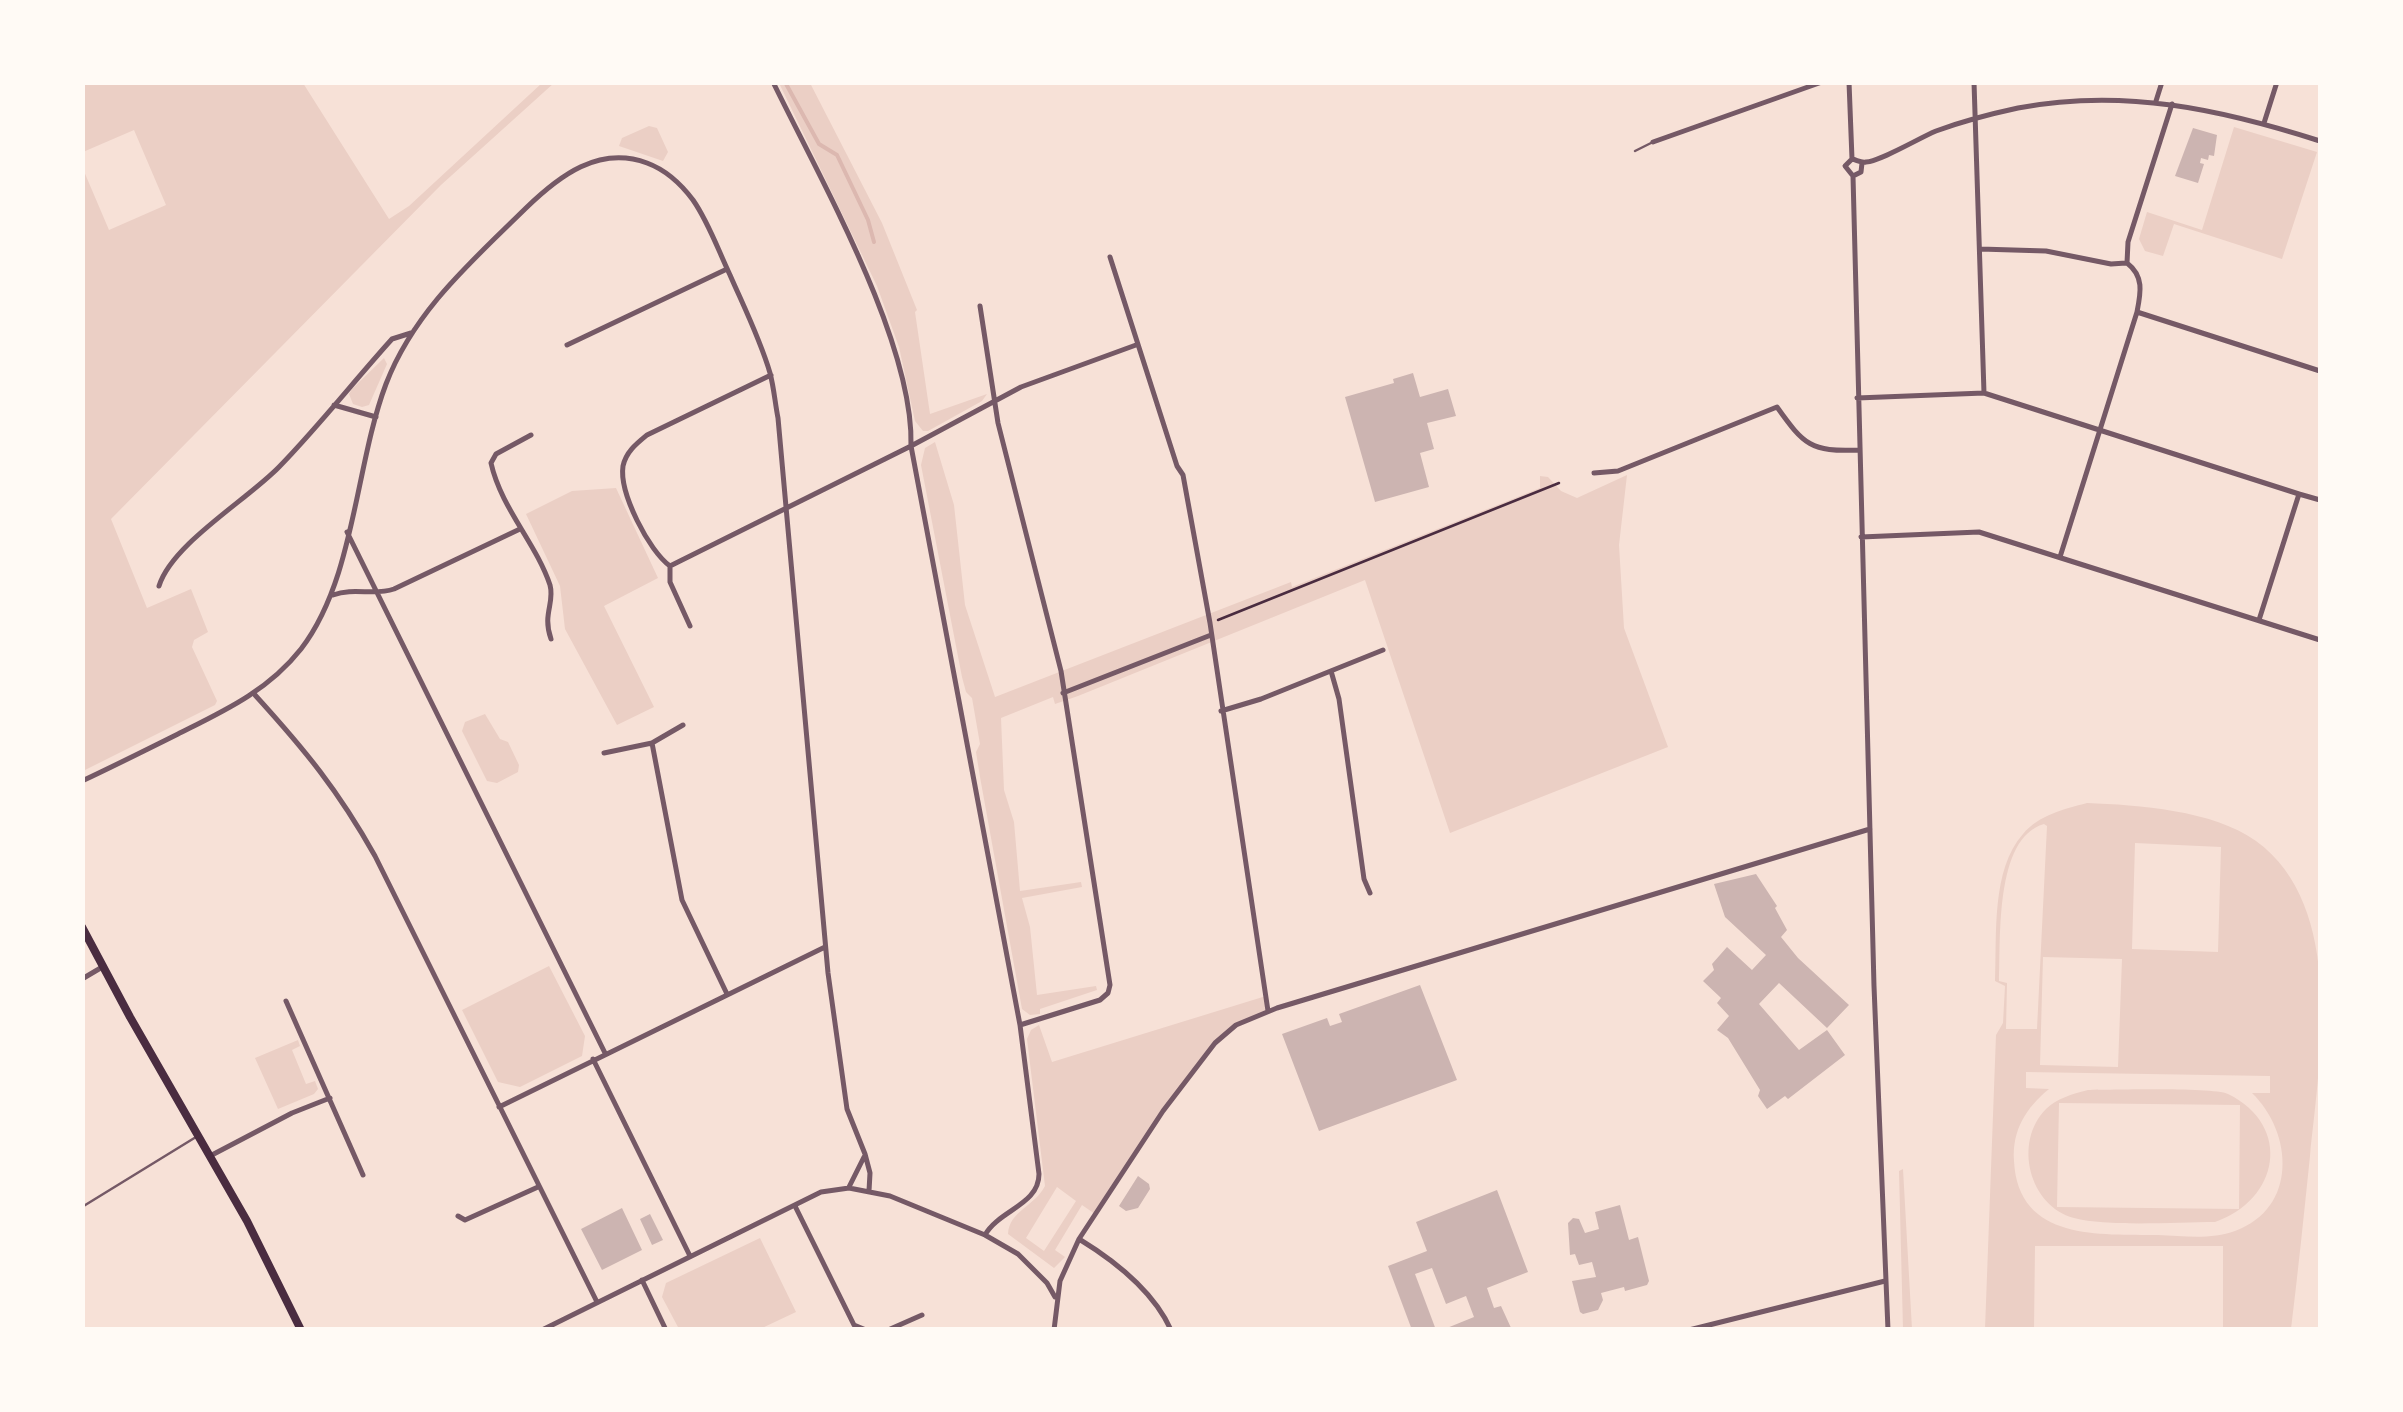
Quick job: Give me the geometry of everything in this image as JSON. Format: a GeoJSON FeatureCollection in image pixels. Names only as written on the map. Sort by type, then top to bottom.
{"type":"FeatureCollection","features":[{"type":"Feature","properties":{"kind":"main road"},"geometry":{"type":"LineString","coordinates":[[82,927],[302,1330]]}},
{"type":"Feature","properties":{"kind":"street"},"geometry":{"type":"LineString","coordinates":[[773,82],[868,281],[886,326],[912,426],[911,446],[1020,1025],[1038,1185],[1032,1196],[991,1224],[985,1234]]}},
{"type":"Feature","properties":{"kind":"street"},"geometry":{"type":"LineString","coordinates":[[1653,142],[1822,82]]}},
{"type":"Feature","properties":{"kind":"street"},"geometry":{"type":"LineString","coordinates":[[1848,82],[1852,159],[1846,166],[1852,176],[1888,1330]]}},
{"type":"Feature","properties":{"kind":"street"},"geometry":{"type":"LineString","coordinates":[[1974,82],[1984,393]]}},
{"type":"Feature","properties":{"kind":"street"},"geometry":{"type":"LineString","coordinates":[[2156,101],[2162,82]]}},
{"type":"Feature","properties":{"kind":"street"},"geometry":{"type":"LineString","coordinates":[[2264,123],[2277,82]]}},
{"type":"Feature","properties":{"kind":"street"},"geometry":{"type":"LineString","coordinates":[[1852,159],[1862,163],[1976,118],[2050,103],[2094,99],[2156,101],[2264,123],[2320,141]]}},
{"type":"Feature","properties":{"kind":"street"},"geometry":{"type":"LineString","coordinates":[[2060,557],[2137,312],[2141,291],[2139,277],[2127,263],[2128,242],[2172,104]]}},
{"type":"Feature","properties":{"kind":"street"},"geometry":{"type":"LineString","coordinates":[[82,781],[227,711],[254,694],[302,647],[331,596],[388,380],[428,307],[526,208],[584,164],[629,158],[666,172],[695,203],[756,334],[770,375],[778,418],[825,946],[847,1110],[865,1154],[869,1191]]}},
{"type":"Feature","properties":{"kind":"street"},"geometry":{"type":"LineString","coordinates":[[1852,176],[1861,172],[1862,163]]}},
{"type":"Feature","properties":{"kind":"street"},"geometry":{"type":"LineString","coordinates":[[1980,249],[2046,251],[2111,264],[2127,263]]}},
{"type":"Feature","properties":{"kind":"street"},"geometry":{"type":"LineString","coordinates":[[1110,257],[1183,475],[1210,624],[1268,1011]]}},
{"type":"Feature","properties":{"kind":"street"},"geometry":{"type":"LineString","coordinates":[[567,346],[727,270]]}},
{"type":"Feature","properties":{"kind":"street"},"geometry":{"type":"LineString","coordinates":[[980,306],[995,401],[1062,671],[1110,984],[1108,993],[1100,1000],[1020,1025]]}},
{"type":"Feature","properties":{"kind":"street"},"geometry":{"type":"LineString","coordinates":[[2137,312],[2320,371]]}},
{"type":"Feature","properties":{"kind":"street"},"geometry":{"type":"LineString","coordinates":[[159,586],[162,574],[180,554],[259,487],[392,338],[411,333]]}},
{"type":"Feature","properties":{"kind":"street"},"geometry":{"type":"LineString","coordinates":[[667,564],[911,446],[1022,387],[1137,344]]}},
{"type":"Feature","properties":{"kind":"street"},"geometry":{"type":"LineString","coordinates":[[690,626],[670,582],[667,564],[652,548],[629,500],[623,463],[632,447],[647,435],[770,375]]}},
{"type":"Feature","properties":{"kind":"street"},"geometry":{"type":"LineString","coordinates":[[1857,398],[1984,393],[2320,500]]}},
{"type":"Feature","properties":{"kind":"street"},"geometry":{"type":"LineString","coordinates":[[334,405],[376,417]]}},
{"type":"Feature","properties":{"kind":"street"},"geometry":{"type":"LineString","coordinates":[[1594,473],[1618,471],[1777,407],[1809,446],[1826,451],[1858,450]]}},
{"type":"Feature","properties":{"kind":"street"},"geometry":{"type":"LineString","coordinates":[[531,436],[496,454],[491,463],[549,583],[552,595],[546,624],[551,639]]}},
{"type":"Feature","properties":{"kind":"street"},"geometry":{"type":"LineString","coordinates":[[2259,620],[2300,494]]}},
{"type":"Feature","properties":{"kind":"street"},"geometry":{"type":"LineString","coordinates":[[331,596],[346,590],[394,589],[520,528]]}},
{"type":"Feature","properties":{"kind":"street"},"geometry":{"type":"LineString","coordinates":[[347,532],[605,1053]]}},
{"type":"Feature","properties":{"kind":"street"},"geometry":{"type":"LineString","coordinates":[[1861,538],[1970,532],[2320,640]]}},
{"type":"Feature","properties":{"kind":"street"},"geometry":{"type":"LineString","coordinates":[[1063,694],[1211,635]]}},
{"type":"Feature","properties":{"kind":"street"},"geometry":{"type":"LineString","coordinates":[[1221,711],[1383,650]]}},
{"type":"Feature","properties":{"kind":"street"},"geometry":{"type":"LineString","coordinates":[[1331,671],[1340,700],[1364,879],[1370,893]]}},
{"type":"Feature","properties":{"kind":"street"},"geometry":{"type":"LineString","coordinates":[[254,694],[306,749],[345,803],[375,856],[597,1302]]}},
{"type":"Feature","properties":{"kind":"street"},"geometry":{"type":"LineString","coordinates":[[604,753],[652,743],[683,725]]}},
{"type":"Feature","properties":{"kind":"street"},"geometry":{"type":"LineString","coordinates":[[652,743],[682,900],[727,994]]}},
{"type":"Feature","properties":{"kind":"street"},"geometry":{"type":"LineString","coordinates":[[1054,1330],[1060,1281],[1078,1239],[1162,1111],[1202,1058],[1236,1025],[1268,1011],[1870,828]]}},
{"type":"Feature","properties":{"kind":"street"},"geometry":{"type":"LineString","coordinates":[[499,1108],[825,946]]}},
{"type":"Feature","properties":{"kind":"street"},"geometry":{"type":"LineString","coordinates":[[82,979],[104,966]]}},
{"type":"Feature","properties":{"kind":"street"},"geometry":{"type":"LineString","coordinates":[[286,1001],[363,1175]]}},
{"type":"Feature","properties":{"kind":"street"},"geometry":{"type":"LineString","coordinates":[[592,1060],[690,1256]]}},
{"type":"Feature","properties":{"kind":"street"},"geometry":{"type":"LineString","coordinates":[[210,1156],[292,1113],[330,1098]]}},
{"type":"Feature","properties":{"kind":"street"},"geometry":{"type":"LineString","coordinates":[[849,1188],[865,1154]]}},
{"type":"Feature","properties":{"kind":"street"},"geometry":{"type":"LineString","coordinates":[[458,1216],[465,1220],[478,1216],[538,1187]]}},
{"type":"Feature","properties":{"kind":"street"},"geometry":{"type":"LineString","coordinates":[[542,1330],[828,1190],[849,1188],[890,1196],[985,1234],[1018,1254],[1047,1283],[1056,1300]]}},
{"type":"Feature","properties":{"kind":"street"},"geometry":{"type":"LineString","coordinates":[[796,1206],[854,1325],[866,1330]]}},
{"type":"Feature","properties":{"kind":"street"},"geometry":{"type":"LineString","coordinates":[[1078,1239],[1122,1269],[1156,1303],[1170,1329]]}},
{"type":"Feature","properties":{"kind":"street"},"geometry":{"type":"LineString","coordinates":[[642,1280],[666,1330]]}},
{"type":"Feature","properties":{"kind":"street"},"geometry":{"type":"LineString","coordinates":[[1690,1330],[1884,1281]]}},
{"type":"Feature","properties":{"kind":"street"},"geometry":{"type":"LineString","coordinates":[[888,1330],[922,1315]]}},
{"type":"Feature","properties":{"kind":"street"},"geometry":{"type":"LineString","coordinates":[[847,1330],[854,1325]]}},
{"type":"Feature","properties":{"kind":"lane"},"geometry":{"type":"LineString","coordinates":[[1635,151],[1653,142]]}},
{"type":"Feature","properties":{"kind":"lane"},"geometry":{"type":"LineString","coordinates":[[82,1207],[198,1136]]}},
{"type":"Feature","properties":{"kind":"path"},"geometry":{"type":"LineString","coordinates":[[1210,624],[1559,482]]}},
{"type":"Feature","properties":{"kind":"shaded area"},"geometry":{"type":"Polygon","coordinates":[[[83,82],[303,83],[389,219],[409,206],[542,83],[554,83],[441,185],[111,519],[147,608],[191,589],[208,632],[194,640],[192,647],[217,701],[83,771],[83,169],[109,230],[166,205],[134,130],[83,152],[83,82]]]}},
{"type":"Feature","properties":{"kind":"shaded area"},"geometry":{"type":"Polygon","coordinates":[[[779,83],[810,83],[882,223],[917,310],[930,414],[987,394],[982,401],[928,431],[923,431],[915,421],[899,347],[877,286],[779,83]]]}},
{"type":"Feature","properties":{"kind":"shaded area"},"geometry":{"type":"Polygon","coordinates":[[[649,126],[657,128],[668,152],[663,161],[619,146],[622,138],[649,126]]]}},
{"type":"Feature","properties":{"kind":"shaded area"},"geometry":{"type":"Polygon","coordinates":[[[2234,127],[2317,152],[2282,259],[2174,224],[2163,256],[2145,251],[2139,239],[2147,212],[2202,230],[2234,127]]]}},
{"type":"Feature","properties":{"kind":"shaded area"},"geometry":{"type":"Polygon","coordinates":[[[384,358],[387,364],[369,405],[353,404],[349,394],[352,389],[384,358]]]}},
{"type":"Feature","properties":{"kind":"shaded area"},"geometry":{"type":"Polygon","coordinates":[[[935,442],[954,505],[965,605],[995,697],[1291,582],[1292,587],[1540,488],[1540,476],[1548,477],[1561,491],[1577,498],[1627,475],[1619,545],[1624,628],[1668,747],[1450,833],[1365,580],[1078,696],[1055,704],[1053,697],[1001,718],[1004,790],[1014,822],[1020,891],[1081,882],[1082,887],[1022,898],[1030,927],[1037,995],[1096,986],[1097,990],[1030,1015],[1022,1009],[980,777],[976,752],[980,744],[972,698],[962,677],[921,465],[925,448],[935,442]]]}},
{"type":"Feature","properties":{"kind":"shaded area"},"geometry":{"type":"Polygon","coordinates":[[[616,488],[658,578],[604,606],[654,707],[617,725],[565,629],[560,586],[526,514],[572,491],[616,488]]]}},
{"type":"Feature","properties":{"kind":"shaded area"},"geometry":{"type":"Polygon","coordinates":[[[485,714],[500,739],[508,742],[519,765],[518,772],[497,783],[487,781],[462,731],[465,722],[485,714]]]}},
{"type":"Feature","properties":{"kind":"shaded area"},"geometry":{"type":"Polygon","coordinates":[[[2087,803],[2174,811],[2219,822],[2256,841],[2285,869],[2304,904],[2315,944],[2321,1031],[2291,1329],[2223,1329],[2223,1246],[2035,1246],[2034,1329],[1985,1329],[1996,1035],[2003,1023],[2005,986],[1995,981],[2001,884],[2013,849],[2029,827],[2052,814],[2087,803]],[[2047,826],[2028,833],[2008,869],[2001,917],[1999,981],[2007,983],[2006,1029],[2037,1029],[2047,826]],[[2135,843],[2132,949],[2218,952],[2221,847],[2135,843]],[[2043,957],[2040,1065],[2118,1067],[2122,959],[2043,957]],[[2026,1072],[2026,1088],[2049,1089],[2027,1112],[2018,1130],[2014,1161],[2019,1187],[2030,1207],[2046,1220],[2066,1228],[2088,1233],[2216,1236],[2256,1220],[2279,1188],[2283,1168],[2276,1128],[2252,1093],[2270,1093],[2270,1076],[2026,1072]]]}},
{"type":"Feature","properties":{"kind":"shaded area"},"geometry":{"type":"Polygon","coordinates":[[[549,966],[585,1036],[582,1056],[520,1087],[498,1082],[462,1010],[549,966]]]}},
{"type":"Feature","properties":{"kind":"shaded area"},"geometry":{"type":"Polygon","coordinates":[[[1266,996],[1268,1011],[1236,1025],[1215,1043],[1163,1111],[1095,1214],[1082,1205],[1055,1250],[1065,1257],[1054,1268],[1008,1234],[1013,1220],[1045,1186],[1027,1039],[1039,1025],[1052,1062],[1266,996]],[[1057,1187],[1026,1238],[1044,1251],[1076,1201],[1057,1187]]]}},
{"type":"Feature","properties":{"kind":"shaded area"},"geometry":{"type":"Polygon","coordinates":[[[298,1040],[300,1046],[292,1050],[306,1084],[315,1081],[318,1089],[278,1109],[255,1058],[298,1040]]]}},
{"type":"Feature","properties":{"kind":"shaded area"},"geometry":{"type":"Polygon","coordinates":[[[2088,1090],[2228,1094],[2249,1108],[2262,1124],[2270,1162],[2264,1180],[2253,1197],[2237,1211],[2215,1222],[2105,1222],[2074,1218],[2059,1211],[2037,1187],[2028,1155],[2030,1138],[2046,1109],[2060,1099],[2088,1090]],[[2059,1103],[2057,1207],[2239,1209],[2240,1105],[2059,1103]]]}},
{"type":"Feature","properties":{"kind":"shaded area"},"geometry":{"type":"Polygon","coordinates":[[[1903,1169],[1912,1329],[1903,1329],[1899,1171],[1903,1169]]]}},
{"type":"Feature","properties":{"kind":"shaded area"},"geometry":{"type":"Polygon","coordinates":[[[760,1238],[796,1312],[760,1329],[679,1329],[662,1297],[666,1283],[760,1238]]]}},
{"type":"Feature","properties":{"kind":"building"},"geometry":{"type":"Polygon","coordinates":[[[2193,128],[2217,135],[2214,156],[2209,155],[2208,160],[2201,158],[2200,163],[2204,164],[2198,183],[2175,176],[2193,128]]]}},
{"type":"Feature","properties":{"kind":"building"},"geometry":{"type":"Polygon","coordinates":[[[1413,373],[1420,397],[1448,389],[1456,416],[1427,423],[1434,449],[1420,453],[1429,487],[1375,502],[1345,397],[1394,383],[1393,379],[1413,373]]]}},
{"type":"Feature","properties":{"kind":"building"},"geometry":{"type":"Polygon","coordinates":[[[1756,874],[1787,930],[1781,937],[1849,1005],[1827,1028],[1779,983],[1759,1004],[1799,1050],[1827,1030],[1845,1055],[1788,1099],[1785,1096],[1767,1109],[1758,1096],[1760,1090],[1728,1038],[1717,1030],[1729,1016],[1717,1003],[1721,998],[1703,981],[1727,947],[1752,970],[1766,955],[1725,917],[1714,884],[1756,874]]]}},
{"type":"Feature","properties":{"kind":"building"},"geometry":{"type":"Polygon","coordinates":[[[1420,985],[1457,1080],[1319,1131],[1282,1034],[1327,1018],[1330,1026],[1342,1022],[1339,1014],[1420,985]]]}},
{"type":"Feature","properties":{"kind":"building"},"geometry":{"type":"Polygon","coordinates":[[[1138,1176],[1150,1189],[1138,1208],[1126,1211],[1119,1206],[1138,1176]]]}},
{"type":"Feature","properties":{"kind":"building"},"geometry":{"type":"Polygon","coordinates":[[[1497,1190],[1528,1272],[1487,1288],[1494,1308],[1501,1306],[1512,1330],[1442,1330],[1474,1317],[1466,1296],[1446,1304],[1432,1268],[1415,1274],[1436,1330],[1412,1330],[1388,1266],[1427,1251],[1416,1222],[1497,1190]]]}},
{"type":"Feature","properties":{"kind":"building"},"geometry":{"type":"Polygon","coordinates":[[[1620,1205],[1629,1240],[1638,1237],[1649,1281],[1625,1291],[1624,1287],[1601,1293],[1603,1300],[1598,1310],[1583,1314],[1572,1281],[1596,1277],[1592,1262],[1579,1265],[1575,1254],[1570,1255],[1568,1223],[1579,1219],[1585,1233],[1599,1229],[1595,1212],[1620,1205]]]}},
{"type":"Feature","properties":{"kind":"building"},"geometry":{"type":"Polygon","coordinates":[[[622,1208],[642,1250],[602,1270],[581,1229],[622,1208]]]}},
{"type":"Feature","properties":{"kind":"building"},"geometry":{"type":"Polygon","coordinates":[[[650,1214],[663,1240],[652,1245],[640,1219],[650,1214]]]}},
{"type":"Feature","properties":{"kind":"waterway"},"geometry":{"type":"LineString","coordinates":[[785,82],[819,144],[837,155],[868,220],[874,242]]}}]}
